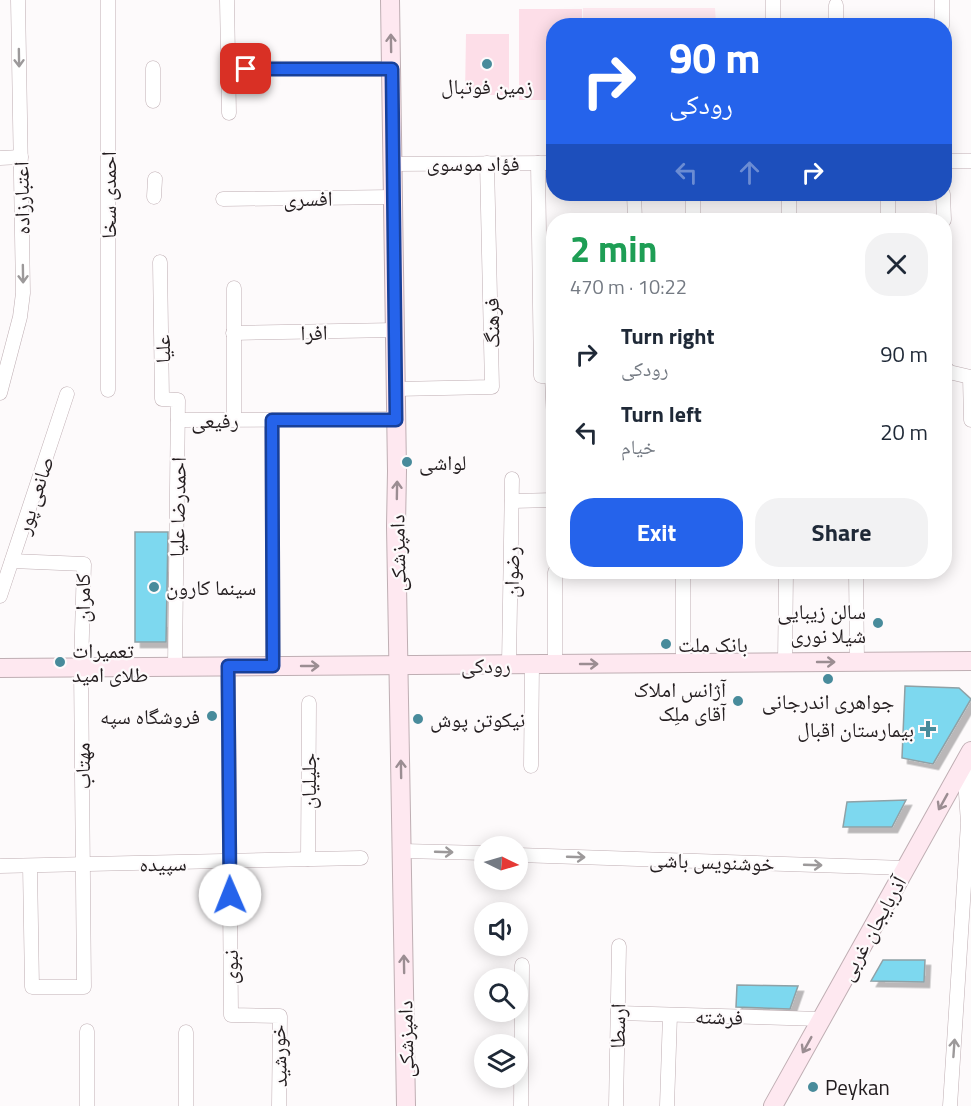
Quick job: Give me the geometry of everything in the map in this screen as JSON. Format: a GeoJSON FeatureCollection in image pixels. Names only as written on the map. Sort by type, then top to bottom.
{"type":"FeatureCollection","features":[{"type":"Feature","properties":{"kind":"main road","name":"دامپزشکی"},"geometry":{"type":"LineString","coordinates":[[390,0],[406,1106]]}},
{"type":"Feature","properties":{"kind":"main road","name":"رودکی"},"geometry":{"type":"LineString","coordinates":[[0,668],[971,661]]}},
{"type":"Feature","properties":{"kind":"main road","name":"آذربایجان غربی"},"geometry":{"type":"LineString","coordinates":[[773,1106],[967,757]]}},
{"type":"Feature","properties":{"kind":"street","name":"اعتبارزاده"},"geometry":{"type":"LineString","coordinates":[[0,393],[20,317],[22,299],[18,0]]}},
{"type":"Feature","properties":{"kind":"street","name":"احمدی سخا"},"geometry":{"type":"LineString","coordinates":[[108,0],[108,390]]}},
{"type":"Feature","properties":{"kind":"street"},"geometry":{"type":"LineString","coordinates":[[228,0],[229,113]]}},
{"type":"Feature","properties":{"kind":"street"},"geometry":{"type":"LineString","coordinates":[[772,18],[773,0]]}},
{"type":"Feature","properties":{"kind":"street"},"geometry":{"type":"LineString","coordinates":[[942,0],[942,18]]}},
{"type":"Feature","properties":{"kind":"street"},"geometry":{"type":"LineString","coordinates":[[836,5],[836,18]]}},
{"type":"Feature","properties":{"kind":"street"},"geometry":{"type":"LineString","coordinates":[[153,68],[153,101]]}},
{"type":"Feature","properties":{"kind":"street"},"geometry":{"type":"LineString","coordinates":[[228,68],[392,69]]}},
{"type":"Feature","properties":{"kind":"street"},"geometry":{"type":"LineString","coordinates":[[0,158],[21,157]]}},
{"type":"Feature","properties":{"kind":"street"},"geometry":{"type":"LineString","coordinates":[[952,161],[971,161]]}},
{"type":"Feature","properties":{"kind":"street","name":"فرهنگ"},"geometry":{"type":"LineString","coordinates":[[396,389],[492,387],[487,163]]}},
{"type":"Feature","properties":{"kind":"street"},"geometry":{"type":"LineString","coordinates":[[538,163],[541,376],[546,376]]}},
{"type":"Feature","properties":{"kind":"street","name":"فؤاد موسوی"},"geometry":{"type":"LineString","coordinates":[[393,164],[546,163]]}},
{"type":"Feature","properties":{"kind":"street"},"geometry":{"type":"LineString","coordinates":[[154,197],[155,179]]}},
{"type":"Feature","properties":{"kind":"street","name":"افسری"},"geometry":{"type":"LineString","coordinates":[[223,199],[393,197]]}},
{"type":"Feature","properties":{"kind":"street","name":"علیا"},"geometry":{"type":"LineString","coordinates":[[160,262],[162,399],[178,400],[178,420]]}},
{"type":"Feature","properties":{"kind":"street"},"geometry":{"type":"LineString","coordinates":[[234,288],[234,420]]}},
{"type":"Feature","properties":{"kind":"street","name":"افرا"},"geometry":{"type":"LineString","coordinates":[[233,333],[395,330]]}},
{"type":"Feature","properties":{"kind":"street"},"geometry":{"type":"LineString","coordinates":[[952,373],[970,377],[971,420]]}},
{"type":"Feature","properties":{"kind":"street","name":"صانعی پور"},"geometry":{"type":"LineString","coordinates":[[0,596],[67,394]]}},
{"type":"Feature","properties":{"kind":"street","name":"رفیعی"},"geometry":{"type":"LineString","coordinates":[[178,420],[396,420]]}},
{"type":"Feature","properties":{"kind":"street","name":"احمدرضا علیا"},"geometry":{"type":"LineString","coordinates":[[175,667],[178,420]]}},
{"type":"Feature","properties":{"kind":"street"},"geometry":{"type":"LineString","coordinates":[[272,420],[273,666]]}},
{"type":"Feature","properties":{"kind":"street","name":"رضوان"},"geometry":{"type":"LineString","coordinates":[[509,664],[512,479]]}},
{"type":"Feature","properties":{"kind":"street"},"geometry":{"type":"LineString","coordinates":[[512,501],[546,500]]}},
{"type":"Feature","properties":{"kind":"street","name":"کامران"},"geometry":{"type":"LineString","coordinates":[[12,561],[84,564],[81,667]]}},
{"type":"Feature","properties":{"kind":"street"},"geometry":{"type":"LineString","coordinates":[[555,579],[555,664]]}},
{"type":"Feature","properties":{"kind":"street"},"geometry":{"type":"LineString","coordinates":[[683,579],[683,663]]}},
{"type":"Feature","properties":{"kind":"street"},"geometry":{"type":"LineString","coordinates":[[785,663],[786,579]]}},
{"type":"Feature","properties":{"kind":"street"},"geometry":{"type":"LineString","coordinates":[[856,579],[857,662]]}},
{"type":"Feature","properties":{"kind":"street"},"geometry":{"type":"LineString","coordinates":[[531,766],[532,664]]}},
{"type":"Feature","properties":{"kind":"street","name":"نبوی"},"geometry":{"type":"LineString","coordinates":[[228,666],[231,1015]]}},
{"type":"Feature","properties":{"kind":"street","name":"مهتاب"},"geometry":{"type":"LineString","coordinates":[[30,866],[32,987],[84,987],[81,667]]}},
{"type":"Feature","properties":{"kind":"street","name":"جلیلیان"},"geometry":{"type":"LineString","coordinates":[[308,860],[309,704]]}},
{"type":"Feature","properties":{"kind":"street"},"geometry":{"type":"LineString","coordinates":[[950,1106],[968,823],[967,757]]}},
{"type":"Feature","properties":{"kind":"street"},"geometry":{"type":"LineString","coordinates":[[403,851],[474,854]]}},
{"type":"Feature","properties":{"kind":"street","name":"خوشنویس باشی"},"geometry":{"type":"LineString","coordinates":[[528,855],[906,868]]}},
{"type":"Feature","properties":{"kind":"street","name":"سپیده"},"geometry":{"type":"LineString","coordinates":[[0,866],[361,858]]}},
{"type":"Feature","properties":{"kind":"street","name":"ارسطا"},"geometry":{"type":"LineString","coordinates":[[616,1106],[619,946]]}},
{"type":"Feature","properties":{"kind":"street"},"geometry":{"type":"LineString","coordinates":[[521,1106],[522,965]]}},
{"type":"Feature","properties":{"kind":"street","name":"فرشته"},"geometry":{"type":"LineString","coordinates":[[618,1013],[821,1019]]}},
{"type":"Feature","properties":{"kind":"street","name":"خورشید"},"geometry":{"type":"LineString","coordinates":[[231,1015],[280,1016],[279,1106]]}},
{"type":"Feature","properties":{"kind":"street"},"geometry":{"type":"LineString","coordinates":[[667,1106],[670,1015]]}},
{"type":"Feature","properties":{"kind":"street"},"geometry":{"type":"LineString","coordinates":[[87,1031],[87,1106]]}},
{"type":"Feature","properties":{"kind":"street"},"geometry":{"type":"LineString","coordinates":[[186,1032],[186,1106]]}},
{"type":"Feature","properties":{"kind":"shaded area"},"geometry":{"type":"Polygon","coordinates":[[[583,8],[715,8],[716,18],[583,18],[583,8]]]}},
{"type":"Feature","properties":{"kind":"shaded area"},"geometry":{"type":"Polygon","coordinates":[[[519,9],[582,9],[582,18],[546,18],[546,100],[519,100],[519,9]]]}},
{"type":"Feature","properties":{"kind":"shaded area","name":"زمین فوتبال"},"geometry":{"type":"Polygon","coordinates":[[[466,34],[509,34],[509,95],[465,95],[466,34]]]}},
{"type":"Feature","properties":{"kind":"building","name":"سینما کارون"},"geometry":{"type":"Polygon","coordinates":[[[135,532],[168,532],[166,642],[135,642],[135,532]]]}},
{"type":"Feature","properties":{"kind":"building","name":"بیمارستان اقبال"},"geometry":{"type":"Polygon","coordinates":[[[905,686],[959,688],[971,699],[933,764],[902,758],[905,686]]]}},
{"type":"Feature","properties":{"kind":"building"},"geometry":{"type":"Polygon","coordinates":[[[906,800],[892,827],[843,827],[847,802],[906,800]]]}},
{"type":"Feature","properties":{"kind":"building"},"geometry":{"type":"Polygon","coordinates":[[[883,960],[925,960],[924,982],[871,981],[883,960]]]}},
{"type":"Feature","properties":{"kind":"building"},"geometry":{"type":"Polygon","coordinates":[[[737,985],[798,986],[790,1009],[736,1007],[737,985]]]}},
{"type":"Feature","properties":{"kind":"place","name":"زمین فوتبال"},"geometry":{"type":"Point","coordinates":[487,64]}},
{"type":"Feature","properties":{"kind":"place","name":"لواشی"},"geometry":{"type":"Point","coordinates":[407,462]}},
{"type":"Feature","properties":{"kind":"place","name":"سینما کارون"},"geometry":{"type":"Point","coordinates":[154,587]}},
{"type":"Feature","properties":{"kind":"place","name":"سالن زیبایی شیلا نوری"},"geometry":{"type":"Point","coordinates":[878,623]}},
{"type":"Feature","properties":{"kind":"place","name":"بانک ملت"},"geometry":{"type":"Point","coordinates":[666,644]}},
{"type":"Feature","properties":{"kind":"place","name":"تعمیرات طلای امید"},"geometry":{"type":"Point","coordinates":[60,662]}},
{"type":"Feature","properties":{"kind":"place","name":"جواهری اندرجانی"},"geometry":{"type":"Point","coordinates":[828,679]}},
{"type":"Feature","properties":{"kind":"place","name":"آژانس املاک آقای ملِک"},"geometry":{"type":"Point","coordinates":[738,701]}},
{"type":"Feature","properties":{"kind":"place","name":"فروشگاه سپه"},"geometry":{"type":"Point","coordinates":[212,716]}},
{"type":"Feature","properties":{"kind":"place","name":"نیکوتن پوش"},"geometry":{"type":"Point","coordinates":[418,719]}},
{"type":"Feature","properties":{"kind":"place","name":"بیمارستان اقبال"},"geometry":{"type":"Point","coordinates":[928,729]}},
{"type":"Feature","properties":{"kind":"place","name":"Peykan"},"geometry":{"type":"Point","coordinates":[813,1087]}},
{"type":"Feature","properties":{"kind":"route"},"geometry":{"type":"LineString","coordinates":[[230,895],[228,666],[273,666],[272,420],[396,420],[392,69],[246,69]]}}]}
